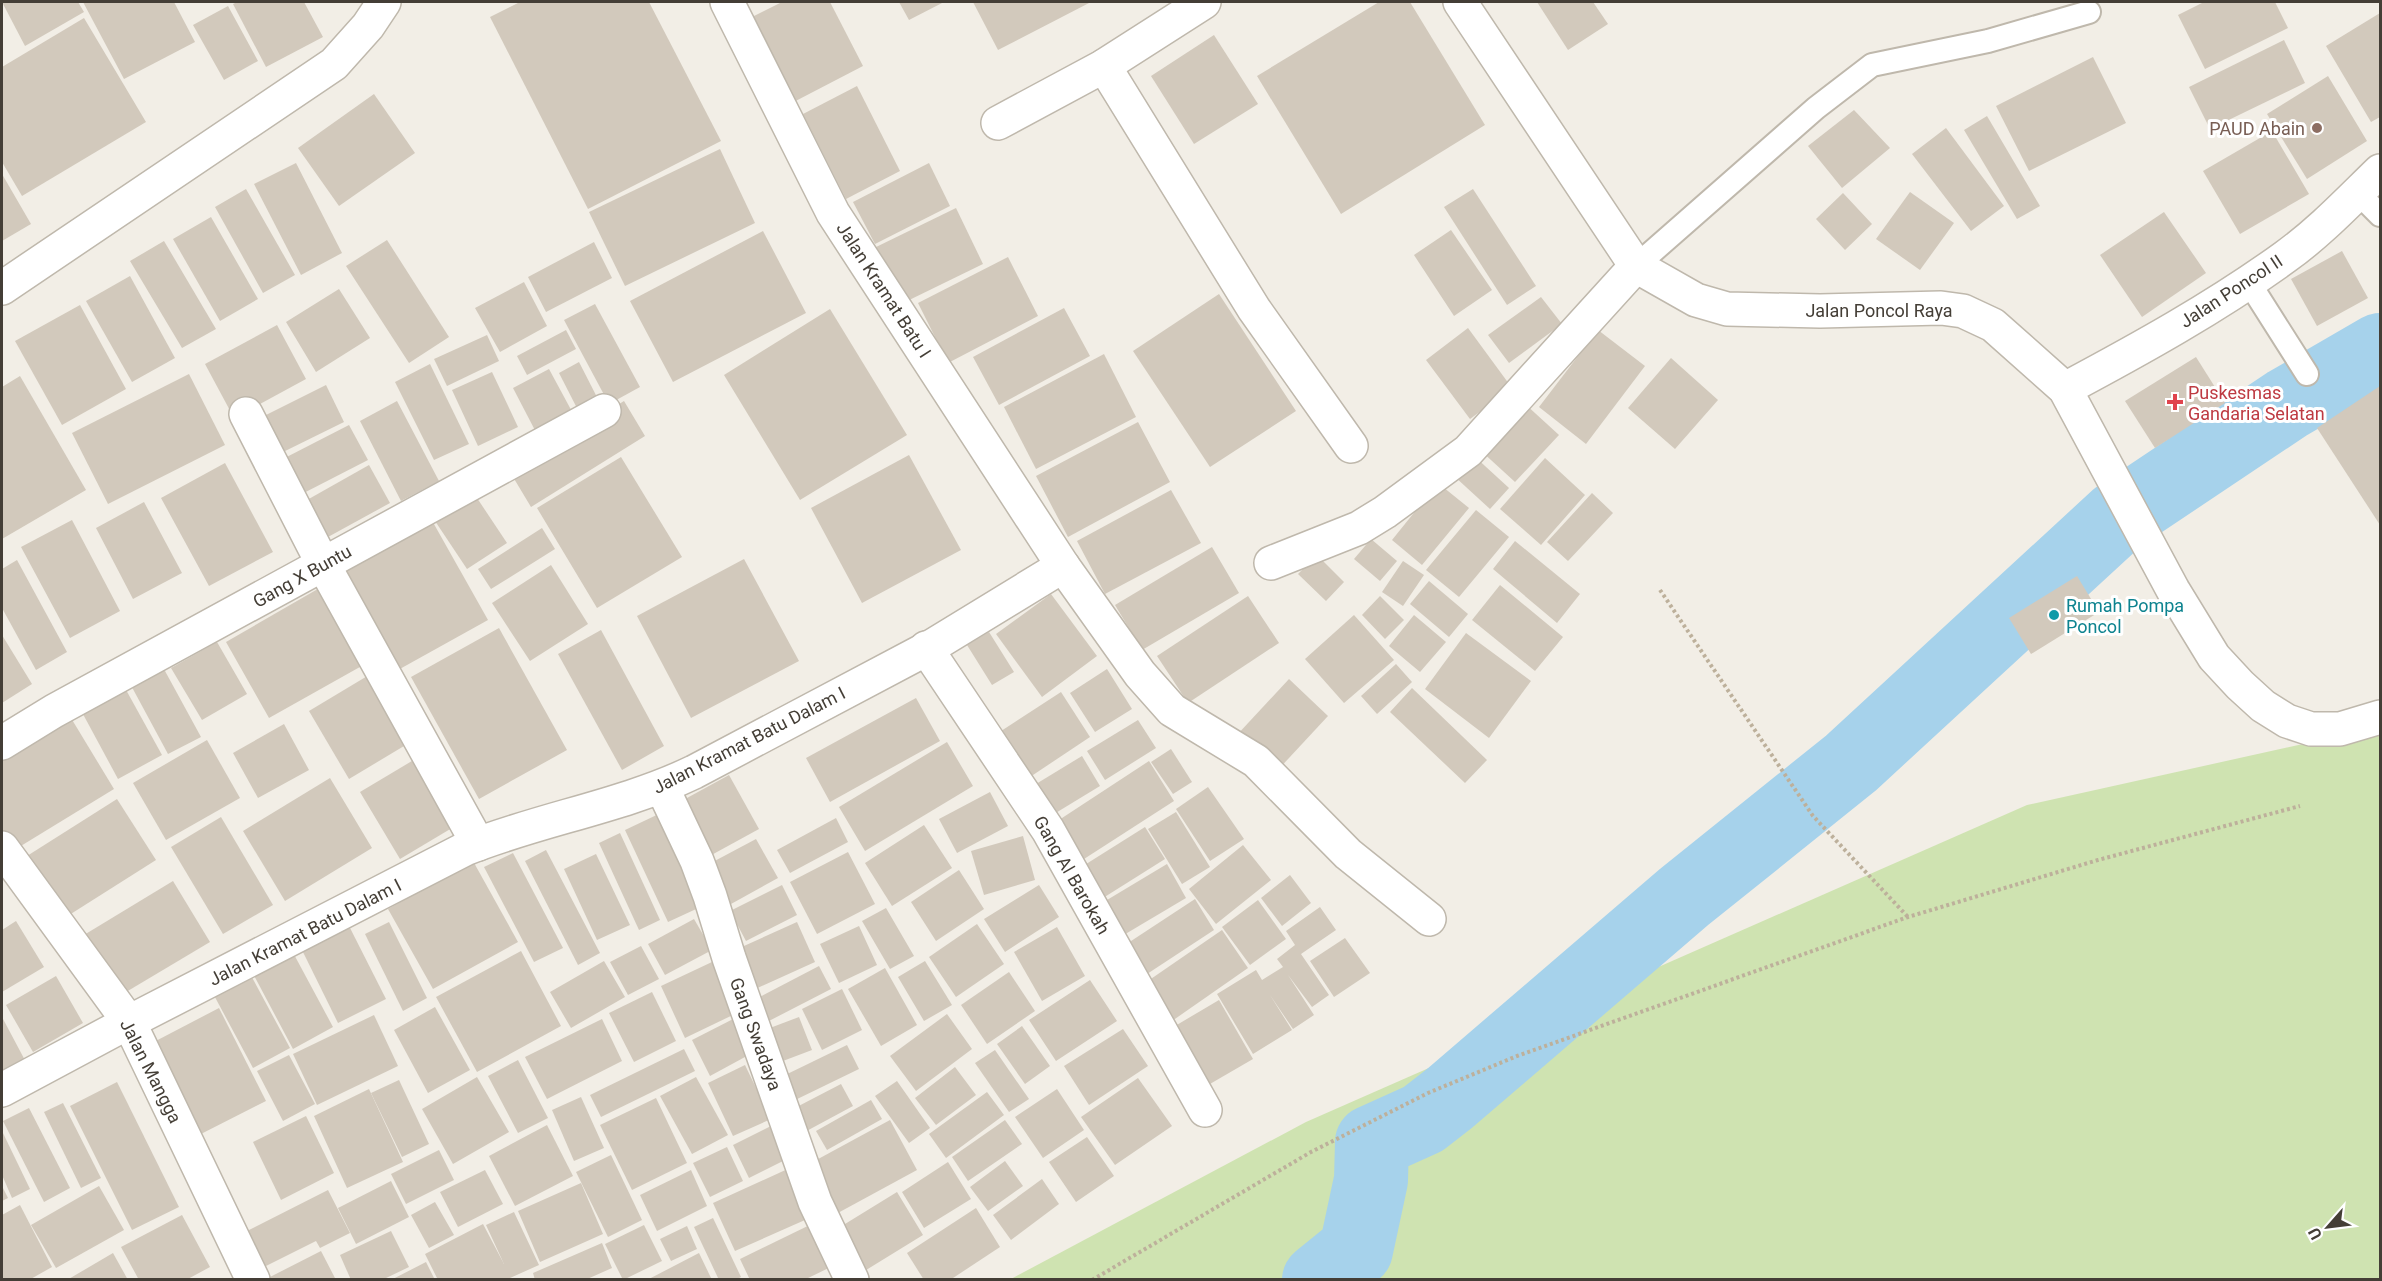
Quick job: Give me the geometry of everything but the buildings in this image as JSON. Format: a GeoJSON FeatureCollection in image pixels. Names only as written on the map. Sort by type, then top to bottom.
{"type":"FeatureCollection","features":[{"type":"Feature","properties":{"kind":"street"},"geometry":{"type":"LineString","coordinates":[[2,288],[334,64],[368,26],[384,2]]}},
{"type":"Feature","properties":{"kind":"street","name":"Jalan Kramat Batu I"},"geometry":{"type":"LineString","coordinates":[[727,2],[833,213],[1063,566],[1140,674],[1172,710],[1256,761],[1348,854],[1429,919]]}},
{"type":"Feature","properties":{"kind":"street"},"geometry":{"type":"LineString","coordinates":[[998,123],[1104,66],[1204,2]]}},
{"type":"Feature","properties":{"kind":"street","name":"Jalan Poncol Raya"},"geometry":{"type":"LineString","coordinates":[[1460,2],[1636,266],[1696,300],[1727,309],[1941,308],[1963,311],[1993,325],[2065,389],[2173,590],[2214,657],[2240,685],[2264,706],[2287,721],[2311,729],[2340,729],[2380,717]]}},
{"type":"Feature","properties":{"kind":"street"},"geometry":{"type":"LineString","coordinates":[[1104,66],[1254,309],[1351,446]]}},
{"type":"Feature","properties":{"kind":"street","name":"Jalan Poncol II"},"geometry":{"type":"LineString","coordinates":[[2065,389],[2134,353],[2248,281],[2373,193]]}},
{"type":"Feature","properties":{"kind":"street"},"geometry":{"type":"LineString","coordinates":[[1271,563],[1359,528],[1419,488],[1468,451],[1636,266]]}},
{"type":"Feature","properties":{"kind":"street","name":"Gang X Buntu"},"geometry":{"type":"LineString","coordinates":[[2,743],[54,711],[604,411]]}},
{"type":"Feature","properties":{"kind":"street"},"geometry":{"type":"LineString","coordinates":[[246,414],[323,564],[478,844]]}},
{"type":"Feature","properties":{"kind":"street","name":"Jalan Kramat Batu Dalam I"},"geometry":{"type":"LineString","coordinates":[[2,1090],[129,1022],[478,844],[514,830],[662,787],[926,648],[1063,566]]}},
{"type":"Feature","properties":{"kind":"street","name":"Gang Al Barokah"},"geometry":{"type":"LineString","coordinates":[[926,648],[1047,830],[1205,1110]]}},
{"type":"Feature","properties":{"kind":"street","name":"Gang Swadaya"},"geometry":{"type":"LineString","coordinates":[[662,787],[697,861],[806,1176],[833,1242],[852,1280]]}},
{"type":"Feature","properties":{"kind":"street","name":"Jalan Mangga"},"geometry":{"type":"LineString","coordinates":[[2,848],[129,1022],[254,1280]]}},
{"type":"Feature","properties":{"kind":"lane"},"geometry":{"type":"LineString","coordinates":[[1636,266],[1816,108],[1872,65],[1988,41],[2089,12]]}},
{"type":"Feature","properties":{"kind":"lane"},"geometry":{"type":"LineString","coordinates":[[2248,281],[2307,374]]}},
{"type":"Feature","properties":{"kind":"path"},"geometry":{"type":"LineString","coordinates":[[1660,590],[1813,816],[1908,917]]}},
{"type":"Feature","properties":{"kind":"path"},"geometry":{"type":"LineString","coordinates":[[1092,1280],[1311,1152],[1428,1093],[1516,1056],[1908,917],[2098,860],[2300,806]]}},
{"type":"Feature","properties":{"kind":"green space"},"geometry":{"type":"Polygon","coordinates":[[[2380,727],[2380,1279],[1009,1280],[1306,1122],[2027,805],[2380,727]]]}},
{"type":"Feature","properties":{"kind":"waterway"},"geometry":{"type":"LineString","coordinates":[[1319,1280],[1356,1250],[1371,1180],[1372,1142],[1423,1119],[1450,1098],[1684,897],[1851,763],[2118,517],[2287,404],[2380,350]]}},
{"type":"Feature","properties":{"kind":"place","name":"PAUD Abain"},"geometry":{"type":"Point","coordinates":[2317,128]}},
{"type":"Feature","properties":{"kind":"place","name":"Puskesmas Gandaria Selatan"},"geometry":{"type":"Point","coordinates":[2175,402]}},
{"type":"Feature","properties":{"kind":"place","name":"Rumah Pompa Poncol"},"geometry":{"type":"Point","coordinates":[2054,615]}}]}
